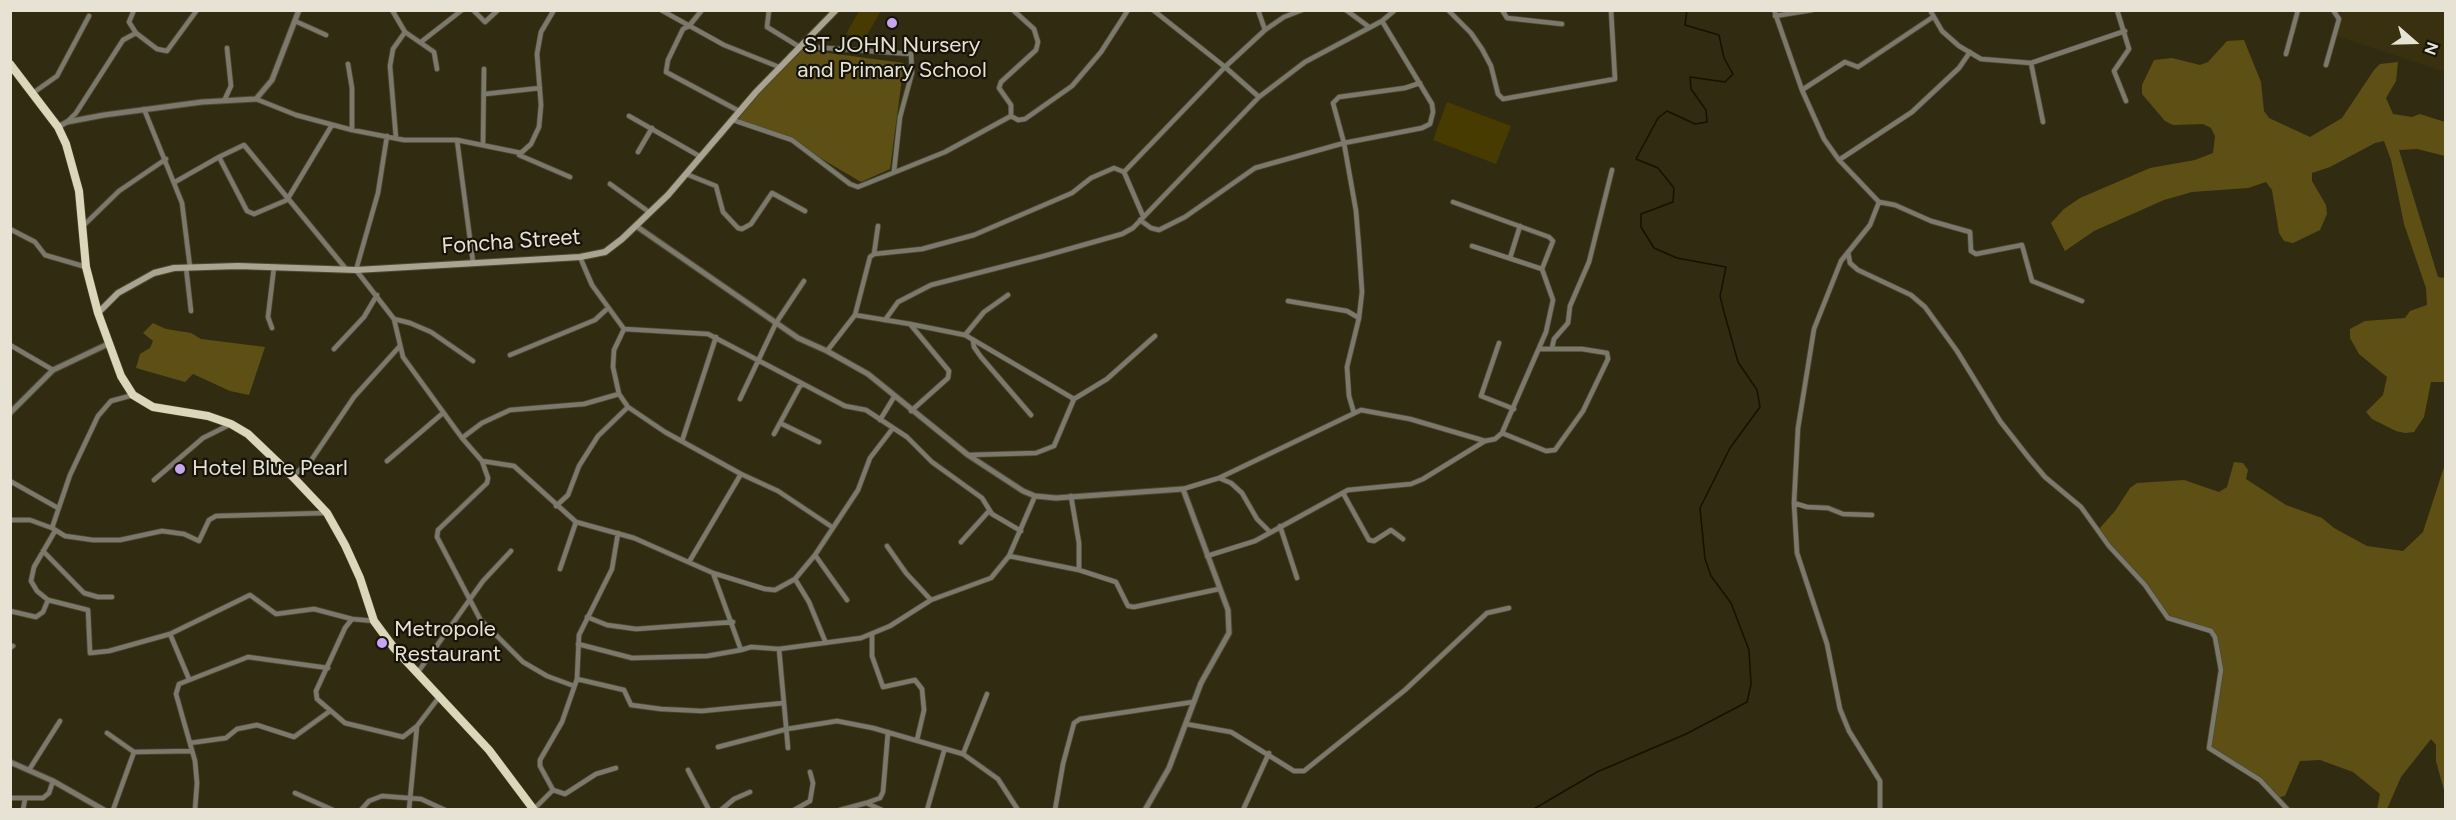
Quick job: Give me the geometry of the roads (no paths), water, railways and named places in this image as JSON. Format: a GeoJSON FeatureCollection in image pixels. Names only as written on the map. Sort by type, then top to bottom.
{"type":"FeatureCollection","features":[{"type":"Feature","properties":{"kind":"highway"},"geometry":{"type":"LineString","coordinates":[[10,64],[58,127],[72,161],[79,191],[86,267],[108,344],[121,376],[133,395],[153,407],[208,416],[231,424],[248,434],[293,477],[327,513],[360,578],[374,621],[394,648],[489,750],[534,809]]}},
{"type":"Feature","properties":{"kind":"main road","name":"Foncha Street"},"geometry":{"type":"LineString","coordinates":[[98,313],[118,292],[164,269],[274,267],[356,270],[580,257],[598,254],[612,247],[636,226],[686,174],[798,46],[836,10]]}},
{"type":"Feature","properties":{"kind":"street"},"geometry":{"type":"LineString","coordinates":[[134,10],[129,21],[136,33],[157,49],[166,51],[197,10]]}},
{"type":"Feature","properties":{"kind":"street"},"geometry":{"type":"LineString","coordinates":[[256,99],[272,80],[299,10]]}},
{"type":"Feature","properties":{"kind":"street"},"geometry":{"type":"LineString","coordinates":[[392,10],[405,32],[434,52],[437,69]]}},
{"type":"Feature","properties":{"kind":"street"},"geometry":{"type":"LineString","coordinates":[[422,42],[462,10]]}},
{"type":"Feature","properties":{"kind":"street"},"geometry":{"type":"LineString","coordinates":[[473,10],[485,22],[498,10]]}},
{"type":"Feature","properties":{"kind":"street"},"geometry":{"type":"LineString","coordinates":[[517,154],[531,144],[539,127],[540,88],[537,54],[541,32],[554,10]]}},
{"type":"Feature","properties":{"kind":"street"},"geometry":{"type":"LineString","coordinates":[[661,10],[734,49],[779,67]]}},
{"type":"Feature","properties":{"kind":"street"},"geometry":{"type":"LineString","coordinates":[[702,10],[689,26],[683,29],[666,72],[739,111]]}},
{"type":"Feature","properties":{"kind":"street"},"geometry":{"type":"LineString","coordinates":[[769,10],[767,27],[798,46],[911,54],[912,73],[900,117],[894,171]]}},
{"type":"Feature","properties":{"kind":"street"},"geometry":{"type":"LineString","coordinates":[[1011,116],[1011,105],[999,87],[1001,82],[1036,50],[1038,42],[1034,29],[1013,10]]}},
{"type":"Feature","properties":{"kind":"street"},"geometry":{"type":"LineString","coordinates":[[1011,116],[1018,120],[1025,119],[1072,86],[1101,52],[1128,10]]}},
{"type":"Feature","properties":{"kind":"street"},"geometry":{"type":"LineString","coordinates":[[1152,10],[1260,97]]}},
{"type":"Feature","properties":{"kind":"street"},"geometry":{"type":"LineString","coordinates":[[1258,10],[1265,30]]}},
{"type":"Feature","properties":{"kind":"street"},"geometry":{"type":"LineString","coordinates":[[1124,172],[1225,67],[1265,30],[1284,17],[1302,10]]}},
{"type":"Feature","properties":{"kind":"street"},"geometry":{"type":"LineString","coordinates":[[1346,10],[1369,27]]}},
{"type":"Feature","properties":{"kind":"street"},"geometry":{"type":"LineString","coordinates":[[885,320],[898,302],[931,285],[1122,234],[1133,228],[1260,97],[1305,62],[1382,21],[1395,10]]}},
{"type":"Feature","properties":{"kind":"street"},"geometry":{"type":"LineString","coordinates":[[1448,10],[1471,33],[1482,49],[1491,66],[1498,94],[1503,99],[1615,79],[1611,10]]}},
{"type":"Feature","properties":{"kind":"street"},"geometry":{"type":"LineString","coordinates":[[1502,10],[1507,18],[1562,24]]}},
{"type":"Feature","properties":{"kind":"street"},"geometry":{"type":"LineString","coordinates":[[1812,10],[1774,13],[1802,90],[1824,139],[1839,160],[1879,202],[1895,205],[1931,221],[1967,231],[1971,234],[1971,251],[1976,254],[2022,245],[2032,281],[2082,301]]}},
{"type":"Feature","properties":{"kind":"street"},"geometry":{"type":"LineString","coordinates":[[1930,10],[1942,31],[1986,61],[2031,63],[2125,31]]}},
{"type":"Feature","properties":{"kind":"street"},"geometry":{"type":"LineString","coordinates":[[2118,10],[2129,49],[2114,71],[2126,101]]}},
{"type":"Feature","properties":{"kind":"street"},"geometry":{"type":"LineString","coordinates":[[2286,54],[2298,10]]}},
{"type":"Feature","properties":{"kind":"street"},"geometry":{"type":"LineString","coordinates":[[2326,65],[2339,19],[2333,10]]}},
{"type":"Feature","properties":{"kind":"street"},"geometry":{"type":"LineString","coordinates":[[33,93],[57,76],[89,16]]}},
{"type":"Feature","properties":{"kind":"street"},"geometry":{"type":"LineString","coordinates":[[1802,90],[1845,62],[1858,67],[1933,17]]}},
{"type":"Feature","properties":{"kind":"street"},"geometry":{"type":"LineString","coordinates":[[295,21],[326,35]]}},
{"type":"Feature","properties":{"kind":"street"},"geometry":{"type":"LineString","coordinates":[[1124,172],[1142,218],[1155,230],[1167,227],[1255,168],[1344,143],[1422,128],[1430,124],[1432,104],[1382,21]]}},
{"type":"Feature","properties":{"kind":"street"},"geometry":{"type":"LineString","coordinates":[[396,138],[390,66],[393,49],[405,32]]}},
{"type":"Feature","properties":{"kind":"street"},"geometry":{"type":"LineString","coordinates":[[58,127],[76,113],[116,48],[123,40],[136,33]]}},
{"type":"Feature","properties":{"kind":"street"},"geometry":{"type":"LineString","coordinates":[[224,101],[231,86],[227,48]]}},
{"type":"Feature","properties":{"kind":"street"},"geometry":{"type":"LineString","coordinates":[[1839,160],[1912,112],[1959,68],[1970,52]]}},
{"type":"Feature","properties":{"kind":"street"},"geometry":{"type":"LineString","coordinates":[[2031,63],[2043,122]]}},
{"type":"Feature","properties":{"kind":"street"},"geometry":{"type":"LineString","coordinates":[[348,64],[352,88],[351,130]]}},
{"type":"Feature","properties":{"kind":"street"},"geometry":{"type":"LineString","coordinates":[[483,145],[484,69]]}},
{"type":"Feature","properties":{"kind":"street"},"geometry":{"type":"LineString","coordinates":[[1354,413],[1348,396],[1347,367],[1359,318],[1362,292],[1356,211],[1334,99],[1405,88],[1420,82]]}},
{"type":"Feature","properties":{"kind":"street"},"geometry":{"type":"LineString","coordinates":[[485,94],[540,88]]}},
{"type":"Feature","properties":{"kind":"street"},"geometry":{"type":"LineString","coordinates":[[67,122],[144,109],[256,99],[351,130],[396,138],[458,140],[483,145],[517,154],[570,177]]}},
{"type":"Feature","properties":{"kind":"street"},"geometry":{"type":"LineString","coordinates":[[144,109],[175,182],[185,214],[191,311]]}},
{"type":"Feature","properties":{"kind":"street"},"geometry":{"type":"LineString","coordinates":[[629,116],[701,157]]}},
{"type":"Feature","properties":{"kind":"street"},"geometry":{"type":"LineString","coordinates":[[733,120],[792,140],[850,184],[858,187],[945,152],[1011,116]]}},
{"type":"Feature","properties":{"kind":"street"},"geometry":{"type":"LineString","coordinates":[[219,156],[250,213],[287,200],[332,125]]}},
{"type":"Feature","properties":{"kind":"street"},"geometry":{"type":"LineString","coordinates":[[638,152],[652,128]]}},
{"type":"Feature","properties":{"kind":"street"},"geometry":{"type":"LineString","coordinates":[[387,136],[378,193],[356,270],[394,319],[403,357],[443,413],[482,461],[488,478],[487,483],[438,531],[438,537],[468,594],[469,602],[480,619],[523,662],[547,676],[574,686]]}},
{"type":"Feature","properties":{"kind":"street"},"geometry":{"type":"LineString","coordinates":[[458,140],[473,262]]}},
{"type":"Feature","properties":{"kind":"street"},"geometry":{"type":"LineString","coordinates":[[175,182],[219,156],[244,145],[346,269]]}},
{"type":"Feature","properties":{"kind":"street"},"geometry":{"type":"LineString","coordinates":[[81,228],[119,191],[166,159]]}},
{"type":"Feature","properties":{"kind":"street"},"geometry":{"type":"LineString","coordinates":[[827,351],[855,315],[870,257],[874,254],[922,249],[974,235],[1072,193],[1091,178],[1110,169],[1124,172]]}},
{"type":"Feature","properties":{"kind":"street"},"geometry":{"type":"LineString","coordinates":[[1552,348],[1554,339],[1568,323],[1570,306],[1589,262],[1612,170]]}},
{"type":"Feature","properties":{"kind":"street"},"geometry":{"type":"LineString","coordinates":[[686,174],[716,186],[723,212],[738,228],[744,229],[751,224],[772,193],[805,211]]}},
{"type":"Feature","properties":{"kind":"street"},"geometry":{"type":"LineString","coordinates":[[610,184],[649,212]]}},
{"type":"Feature","properties":{"kind":"street"},"geometry":{"type":"LineString","coordinates":[[1207,556],[1255,541],[1269,531],[1354,489],[1416,482],[1502,433],[1515,409],[1546,332],[1553,300],[1542,269],[1552,238],[1453,202]]}},
{"type":"Feature","properties":{"kind":"street"},"geometry":{"type":"LineString","coordinates":[[1879,202],[1870,225],[1848,252],[1836,272],[1814,329],[1798,428],[1794,502],[1797,553],[1827,644],[1840,709],[1849,731],[1880,781],[1880,810]]}},
{"type":"Feature","properties":{"kind":"street"},"geometry":{"type":"LineString","coordinates":[[636,226],[798,338],[868,374],[968,455],[1012,485],[1035,496],[1183,489],[1219,478],[1361,410],[1375,410],[1485,441]]}},
{"type":"Feature","properties":{"kind":"street"},"geometry":{"type":"LineString","coordinates":[[874,254],[878,226]]}},
{"type":"Feature","properties":{"kind":"street"},"geometry":{"type":"LineString","coordinates":[[1510,258],[1520,226]]}},
{"type":"Feature","properties":{"kind":"street"},"geometry":{"type":"LineString","coordinates":[[10,229],[35,242],[45,255],[86,267]]}},
{"type":"Feature","properties":{"kind":"street"},"geometry":{"type":"LineString","coordinates":[[1472,246],[1542,269]]}},
{"type":"Feature","properties":{"kind":"street"},"geometry":{"type":"LineString","coordinates":[[1848,252],[1850,263],[1858,270],[1911,295],[1925,307],[1957,351],[2001,421],[2029,458],[2045,477],[2081,507],[2109,546],[2145,585],[2168,618],[2211,630],[2217,646],[2221,670],[2209,748],[2260,780],[2288,810]]}},
{"type":"Feature","properties":{"kind":"street"},"geometry":{"type":"LineString","coordinates":[[580,257],[592,285],[624,329]]}},
{"type":"Feature","properties":{"kind":"street"},"geometry":{"type":"LineString","coordinates":[[272,328],[268,317],[274,267]]}},
{"type":"Feature","properties":{"kind":"street"},"geometry":{"type":"LineString","coordinates":[[740,399],[776,323],[804,281]]}},
{"type":"Feature","properties":{"kind":"street"},"geometry":{"type":"LineString","coordinates":[[334,349],[364,317],[377,295]]}},
{"type":"Feature","properties":{"kind":"street"},"geometry":{"type":"LineString","coordinates":[[965,335],[984,312],[1008,296]]}},
{"type":"Feature","properties":{"kind":"street"},"geometry":{"type":"LineString","coordinates":[[1288,301],[1347,311],[1359,318]]}},
{"type":"Feature","properties":{"kind":"street"},"geometry":{"type":"LineString","coordinates":[[510,355],[595,320],[608,308]]}},
{"type":"Feature","properties":{"kind":"street"},"geometry":{"type":"LineString","coordinates":[[855,315],[965,335],[1074,399]]}},
{"type":"Feature","properties":{"kind":"street"},"geometry":{"type":"LineString","coordinates":[[394,319],[415,324],[431,332],[473,362]]}},
{"type":"Feature","properties":{"kind":"street"},"geometry":{"type":"LineString","coordinates":[[910,324],[949,371],[948,378],[911,411]]}},
{"type":"Feature","properties":{"kind":"street"},"geometry":{"type":"LineString","coordinates":[[624,329],[699,332],[716,337],[845,406],[866,410],[893,428],[982,498],[989,511],[1021,531]]}},
{"type":"Feature","properties":{"kind":"street"},"geometry":{"type":"LineString","coordinates":[[624,329],[614,350],[613,367],[619,394],[628,407],[682,441],[741,474],[778,491],[832,527]]}},
{"type":"Feature","properties":{"kind":"street"},"geometry":{"type":"LineString","coordinates":[[968,455],[1047,450],[1054,446],[1074,399],[1107,379],[1155,336]]}},
{"type":"Feature","properties":{"kind":"street"},"geometry":{"type":"LineString","coordinates":[[682,441],[716,337]]}},
{"type":"Feature","properties":{"kind":"street"},"geometry":{"type":"LineString","coordinates":[[973,341],[981,357],[1031,415]]}},
{"type":"Feature","properties":{"kind":"street"},"geometry":{"type":"LineString","coordinates":[[1499,343],[1481,396],[1515,409]]}},
{"type":"Feature","properties":{"kind":"street"},"geometry":{"type":"LineString","coordinates":[[10,413],[53,370],[108,344]]}},
{"type":"Feature","properties":{"kind":"street"},"geometry":{"type":"LineString","coordinates":[[10,345],[53,370]]}},
{"type":"Feature","properties":{"kind":"street"},"geometry":{"type":"LineString","coordinates":[[293,477],[312,459],[354,397],[399,347]]}},
{"type":"Feature","properties":{"kind":"street"},"geometry":{"type":"LineString","coordinates":[[1502,433],[1552,452],[1559,446],[1582,411],[1608,355],[1582,349],[1539,349]]}},
{"type":"Feature","properties":{"kind":"street"},"geometry":{"type":"LineString","coordinates":[[774,434],[801,384]]}},
{"type":"Feature","properties":{"kind":"street"},"geometry":{"type":"LineString","coordinates":[[462,438],[482,423],[510,410],[584,404],[619,394]]}},
{"type":"Feature","properties":{"kind":"street"},"geometry":{"type":"LineString","coordinates":[[133,395],[111,401],[98,416],[70,475],[53,529],[34,567],[31,581],[37,591],[48,600],[88,610],[90,653],[109,651],[170,634],[250,595],[276,614],[314,609],[352,619],[374,621]]}},
{"type":"Feature","properties":{"kind":"street"},"geometry":{"type":"LineString","coordinates":[[880,420],[894,397]]}},
{"type":"Feature","properties":{"kind":"street"},"geometry":{"type":"LineString","coordinates":[[556,506],[568,495],[579,466],[598,436],[628,407]]}},
{"type":"Feature","properties":{"kind":"street"},"geometry":{"type":"LineString","coordinates":[[387,461],[443,413]]}},
{"type":"Feature","properties":{"kind":"street"},"geometry":{"type":"LineString","coordinates":[[780,423],[819,442]]}},
{"type":"Feature","properties":{"kind":"street"},"geometry":{"type":"LineString","coordinates":[[154,480],[203,438],[231,424]]}},
{"type":"Feature","properties":{"kind":"street"},"geometry":{"type":"LineString","coordinates":[[482,461],[514,466],[576,522],[618,533],[713,573],[765,590],[775,590],[795,579],[814,555],[858,490],[870,458],[893,428]]}},
{"type":"Feature","properties":{"kind":"street"},"geometry":{"type":"LineString","coordinates":[[689,562],[741,474]]}},
{"type":"Feature","properties":{"kind":"street"},"geometry":{"type":"LineString","coordinates":[[1219,478],[1231,483],[1242,493],[1257,519],[1269,531]]}},
{"type":"Feature","properties":{"kind":"street"},"geometry":{"type":"LineString","coordinates":[[10,481],[58,508]]}},
{"type":"Feature","properties":{"kind":"street"},"geometry":{"type":"LineString","coordinates":[[1145,810],[1169,768],[1192,702],[1207,669],[1229,631],[1228,610],[1183,489]]}},
{"type":"Feature","properties":{"kind":"street"},"geometry":{"type":"LineString","coordinates":[[1343,493],[1369,540],[1374,542],[1391,530],[1403,539]]}},
{"type":"Feature","properties":{"kind":"street"},"geometry":{"type":"LineString","coordinates":[[578,644],[632,658],[707,656],[751,647],[778,649],[825,641],[842,641],[872,634],[931,600],[991,578],[1009,556],[1035,496]]}},
{"type":"Feature","properties":{"kind":"street"},"geometry":{"type":"LineString","coordinates":[[1071,496],[1079,543],[1079,570]]}},
{"type":"Feature","properties":{"kind":"street"},"geometry":{"type":"LineString","coordinates":[[1794,502],[1807,507],[1872,515]]}},
{"type":"Feature","properties":{"kind":"street"},"geometry":{"type":"LineString","coordinates":[[961,542],[989,511]]}},
{"type":"Feature","properties":{"kind":"street"},"geometry":{"type":"LineString","coordinates":[[10,520],[30,520],[72,537],[107,540],[162,531],[184,534],[199,541],[209,520],[216,516],[327,513]]}},
{"type":"Feature","properties":{"kind":"street"},"geometry":{"type":"LineString","coordinates":[[560,569],[576,522]]}},
{"type":"Feature","properties":{"kind":"street"},"geometry":{"type":"LineString","coordinates":[[1280,526],[1297,578]]}},
{"type":"Feature","properties":{"kind":"street"},"geometry":{"type":"LineString","coordinates":[[616,768],[596,774],[565,794],[553,790],[540,766],[540,760],[562,722],[577,680],[579,635],[612,569],[618,533]]}},
{"type":"Feature","properties":{"kind":"street"},"geometry":{"type":"LineString","coordinates":[[887,546],[906,573],[931,600]]}},
{"type":"Feature","properties":{"kind":"street"},"geometry":{"type":"LineString","coordinates":[[418,672],[483,581],[511,550]]}},
{"type":"Feature","properties":{"kind":"street"},"geometry":{"type":"LineString","coordinates":[[43,551],[84,593],[98,597],[112,597]]}},
{"type":"Feature","properties":{"kind":"street"},"geometry":{"type":"LineString","coordinates":[[814,555],[847,600]]}},
{"type":"Feature","properties":{"kind":"street"},"geometry":{"type":"LineString","coordinates":[[1009,556],[1111,579],[1116,582],[1128,606],[1134,607],[1219,589]]}},
{"type":"Feature","properties":{"kind":"street"},"geometry":{"type":"LineString","coordinates":[[713,573],[733,622],[741,650]]}},
{"type":"Feature","properties":{"kind":"street"},"geometry":{"type":"LineString","coordinates":[[795,579],[809,602],[825,641]]}},
{"type":"Feature","properties":{"kind":"street"},"geometry":{"type":"LineString","coordinates":[[10,610],[36,617],[43,612],[48,600]]}},
{"type":"Feature","properties":{"kind":"street"},"geometry":{"type":"LineString","coordinates":[[1186,724],[1231,732],[1269,753],[1294,771],[1304,771],[1405,690],[1487,613],[1509,608]]}},
{"type":"Feature","properties":{"kind":"street"},"geometry":{"type":"LineString","coordinates":[[587,617],[607,625],[636,629],[733,622]]}},
{"type":"Feature","properties":{"kind":"street"},"geometry":{"type":"LineString","coordinates":[[352,619],[339,638],[316,696],[330,711],[345,723],[387,735],[403,737],[417,726],[440,696]]}},
{"type":"Feature","properties":{"kind":"street"},"geometry":{"type":"LineString","coordinates":[[170,634],[189,679]]}},
{"type":"Feature","properties":{"kind":"street"},"geometry":{"type":"LineString","coordinates":[[872,634],[872,656],[883,687],[915,680],[922,689],[924,710],[917,740]]}},
{"type":"Feature","properties":{"kind":"street"},"geometry":{"type":"LineString","coordinates":[[778,649],[788,748]]}},
{"type":"Feature","properties":{"kind":"street"},"geometry":{"type":"LineString","coordinates":[[195,810],[197,783],[190,742],[176,694],[179,684],[248,657],[328,668]]}},
{"type":"Feature","properties":{"kind":"street"},"geometry":{"type":"LineString","coordinates":[[577,680],[624,690],[631,705],[661,709],[702,711],[784,703]]}},
{"type":"Feature","properties":{"kind":"street"},"geometry":{"type":"LineString","coordinates":[[963,754],[987,694]]}},
{"type":"Feature","properties":{"kind":"street"},"geometry":{"type":"LineString","coordinates":[[1055,810],[1063,764],[1074,723],[1080,719],[1192,702]]}},
{"type":"Feature","properties":{"kind":"street"},"geometry":{"type":"LineString","coordinates":[[190,742],[226,738],[237,729],[257,725],[294,737],[330,711]]}},
{"type":"Feature","properties":{"kind":"street"},"geometry":{"type":"LineString","coordinates":[[29,770],[60,721]]}},
{"type":"Feature","properties":{"kind":"street"},"geometry":{"type":"LineString","coordinates":[[718,747],[787,729],[837,721],[888,732],[944,751],[963,754],[998,779],[1018,810]]}},
{"type":"Feature","properties":{"kind":"street"},"geometry":{"type":"LineString","coordinates":[[409,810],[412,798],[417,726]]}},
{"type":"Feature","properties":{"kind":"street"},"geometry":{"type":"LineString","coordinates":[[840,810],[880,798],[883,792],[888,732]]}},
{"type":"Feature","properties":{"kind":"street"},"geometry":{"type":"LineString","coordinates":[[107,734],[134,752],[192,751]]}},
{"type":"Feature","properties":{"kind":"street"},"geometry":{"type":"LineString","coordinates":[[927,810],[944,751]]}},
{"type":"Feature","properties":{"kind":"street"},"geometry":{"type":"LineString","coordinates":[[113,810],[134,752]]}},
{"type":"Feature","properties":{"kind":"street"},"geometry":{"type":"LineString","coordinates":[[1243,810],[1269,753]]}},
{"type":"Feature","properties":{"kind":"street"},"geometry":{"type":"LineString","coordinates":[[10,762],[53,781],[103,809]]}},
{"type":"Feature","properties":{"kind":"street"},"geometry":{"type":"LineString","coordinates":[[688,770],[709,810]]}},
{"type":"Feature","properties":{"kind":"street"},"geometry":{"type":"LineString","coordinates":[[794,810],[810,801],[813,783],[810,772]]}},
{"type":"Feature","properties":{"kind":"street"},"geometry":{"type":"LineString","coordinates":[[10,798],[43,798],[49,793],[53,781]]}},
{"type":"Feature","properties":{"kind":"street"},"geometry":{"type":"LineString","coordinates":[[534,809],[553,790]]}},
{"type":"Feature","properties":{"kind":"street"},"geometry":{"type":"LineString","coordinates":[[721,810],[730,805],[734,799],[750,792]]}},
{"type":"Feature","properties":{"kind":"street"},"geometry":{"type":"LineString","coordinates":[[296,793],[333,810]]}},
{"type":"Feature","properties":{"kind":"street"},"geometry":{"type":"LineString","coordinates":[[361,810],[369,801],[382,796],[412,798],[434,803],[445,810]]}},
{"type":"Feature","properties":{"kind":"street"},"geometry":{"type":"LineString","coordinates":[[23,810],[25,799]]}},
{"type":"Feature","properties":{"kind":"street"},"geometry":{"type":"LineString","coordinates":[[866,803],[882,810]]}},
{"type":"Feature","properties":{"kind":"waterway"},"geometry":{"type":"LineString","coordinates":[[1532,810],[1597,772],[1686,734],[1747,702],[1751,684],[1749,650],[1731,603],[1711,576],[1705,559],[1700,508],[1730,448],[1760,407],[1757,390],[1738,362],[1724,312],[1720,296],[1726,267],[1677,258],[1654,248],[1641,227],[1641,214],[1673,202],[1674,188],[1658,168],[1636,159],[1658,118],[1667,111],[1695,124],[1707,122],[1706,110],[1691,89],[1690,77],[1725,82],[1733,74],[1724,58],[1719,35],[1685,25],[1687,10]]}},
{"type":"Feature","properties":{"kind":"place","name":"ST JOHN Nursery and Primary School"},"geometry":{"type":"Point","coordinates":[892,23]}},
{"type":"Feature","properties":{"kind":"place","name":"Hotel Blue Pearl"},"geometry":{"type":"Point","coordinates":[180,469]}},
{"type":"Feature","properties":{"kind":"place","name":"Metropole Restaurant"},"geometry":{"type":"Point","coordinates":[382,643]}}]}
